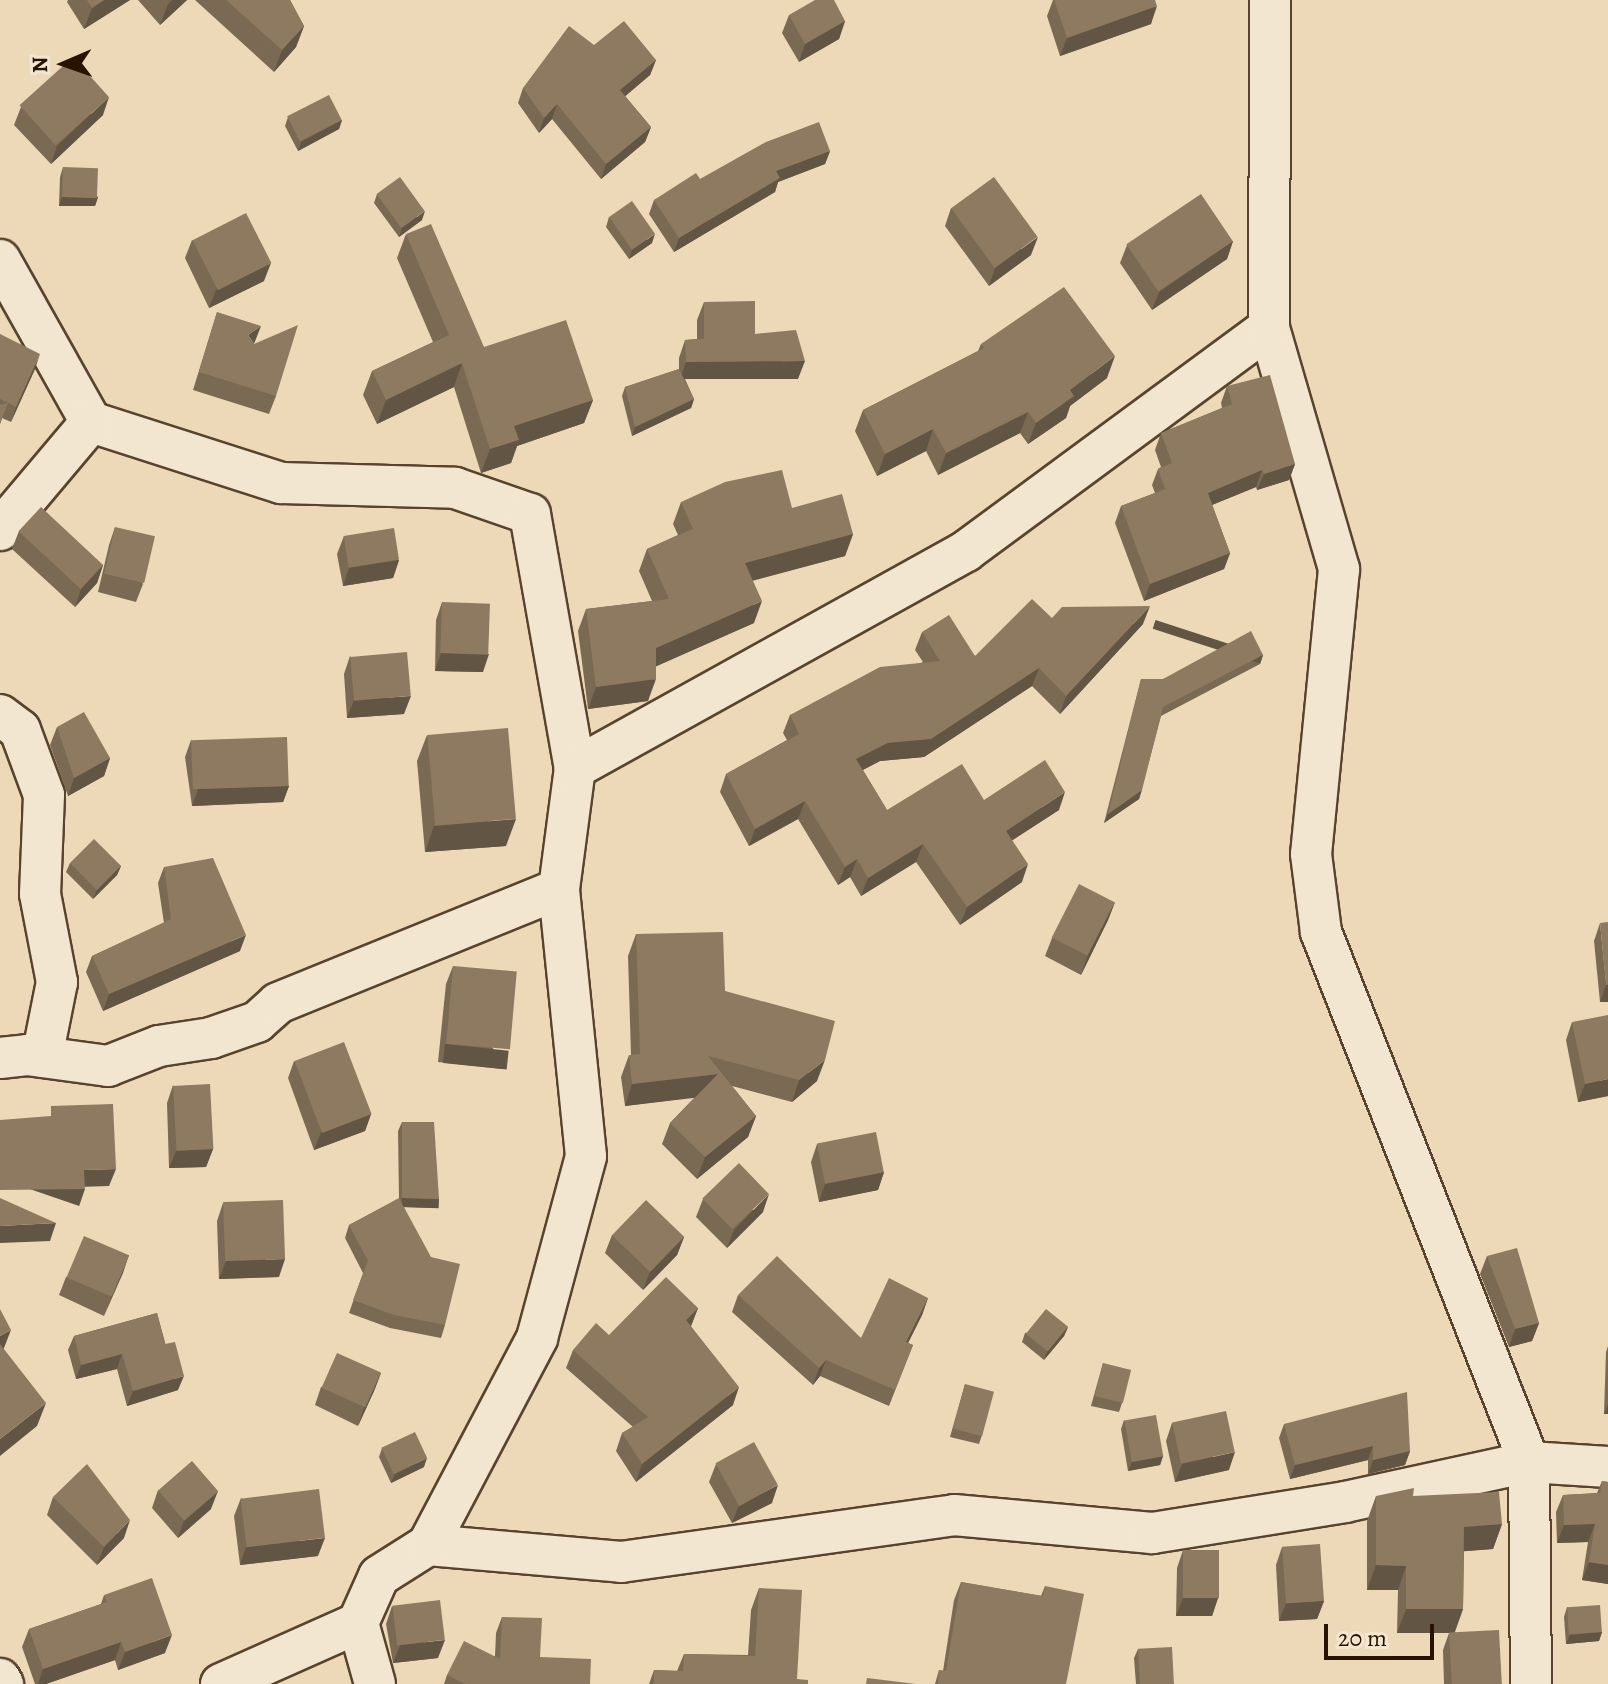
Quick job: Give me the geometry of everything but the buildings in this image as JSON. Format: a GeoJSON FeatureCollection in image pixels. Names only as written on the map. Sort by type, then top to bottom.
{"type":"FeatureCollection","features":[{"type":"Feature","properties":{"kind":"street"},"geometry":{"type":"LineString","coordinates":[[1270,0],[1269,328],[1339,569],[1311,854],[1321,932],[1529,1462],[1531,1684]]}},
{"type":"Feature","properties":{"kind":"street"},"geometry":{"type":"LineString","coordinates":[[0,260],[91,422],[281,483],[455,488],[530,514],[575,768],[559,889],[586,1156],[537,1338],[428,1545],[379,1576],[358,1623],[375,1684]]}},
{"type":"Feature","properties":{"kind":"street"},"geometry":{"type":"LineString","coordinates":[[575,768],[966,551],[1269,328]]}},
{"type":"Feature","properties":{"kind":"street"},"geometry":{"type":"LineString","coordinates":[[0,530],[91,422]]}},
{"type":"Feature","properties":{"kind":"street"},"geometry":{"type":"LineString","coordinates":[[0,715],[20,730],[44,795],[40,894],[57,982],[42,1057]]}},
{"type":"Feature","properties":{"kind":"street"},"geometry":{"type":"LineString","coordinates":[[0,1058],[42,1057],[108,1066],[159,1046],[211,1038],[257,1022],[278,1003],[559,889]]}},
{"type":"Feature","properties":{"kind":"street"},"geometry":{"type":"LineString","coordinates":[[428,1545],[621,1562],[954,1515],[1152,1533],[1345,1502],[1529,1462],[1608,1467]]}},
{"type":"Feature","properties":{"kind":"street"},"geometry":{"type":"LineString","coordinates":[[221,1684],[358,1623]]}}]}
